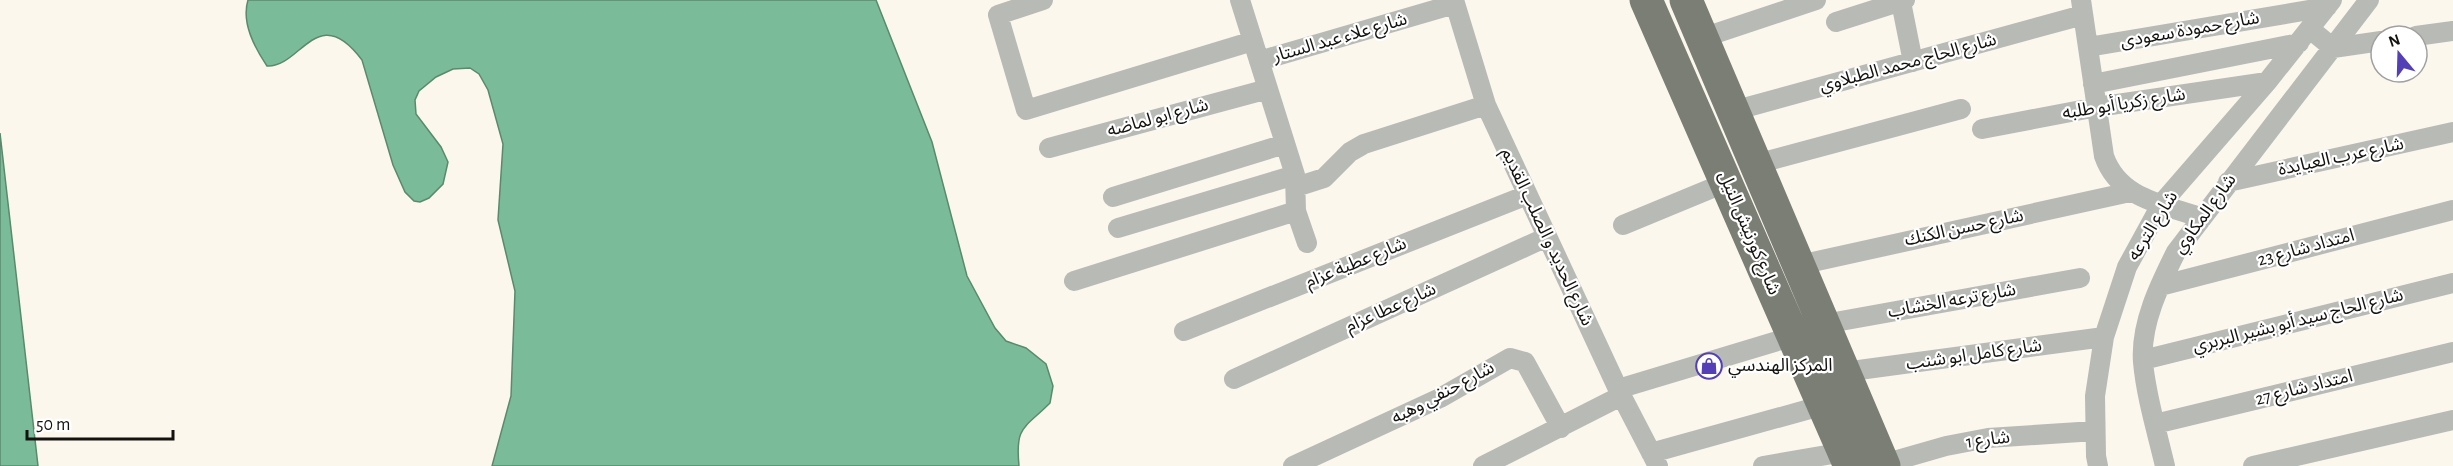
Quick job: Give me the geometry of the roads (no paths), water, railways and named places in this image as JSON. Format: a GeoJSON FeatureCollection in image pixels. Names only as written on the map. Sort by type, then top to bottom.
{"type":"FeatureCollection","features":[{"type":"Feature","properties":{"kind":"highway","name":"شارع كورنيش النيل"},"geometry":{"type":"LineString","coordinates":[[1646,0],[1847,459]]}},
{"type":"Feature","properties":{"kind":"highway","name":"شارع كورنيش النيل"},"geometry":{"type":"LineString","coordinates":[[1686,0],[1883,465]]}},
{"type":"Feature","properties":{"kind":"highway"},"geometry":{"type":"LineString","coordinates":[[1732,193],[1762,178]]}},
{"type":"Feature","properties":{"kind":"street"},"geometry":{"type":"LineString","coordinates":[[1043,0],[998,15],[1026,110],[1253,41]]}},
{"type":"Feature","properties":{"kind":"street"},"geometry":{"type":"LineString","coordinates":[[1240,0],[1285,144],[1295,181],[1296,210],[1307,243]]}},
{"type":"Feature","properties":{"kind":"street"},"geometry":{"type":"LineString","coordinates":[[1702,39],[1816,0]]}},
{"type":"Feature","properties":{"kind":"street","name":"شارع المكاوي"},"geometry":{"type":"LineString","coordinates":[[2165,466],[2143,360],[2147,324],[2160,286],[2176,252],[2370,0]]}},
{"type":"Feature","properties":{"kind":"street"},"geometry":{"type":"LineString","coordinates":[[1836,22],[1903,1],[1913,62]]}},
{"type":"Feature","properties":{"kind":"street","name":"شارع علاء عبد الستار"},"geometry":{"type":"LineString","coordinates":[[1259,61],[1455,2]]}},
{"type":"Feature","properties":{"kind":"street","name":"شارع الحديد و الصلب القديم"},"geometry":{"type":"LineString","coordinates":[[1455,2],[1486,105],[1619,392],[1655,459]]}},
{"type":"Feature","properties":{"kind":"street","name":"شارع الترعه"},"geometry":{"type":"LineString","coordinates":[[2098,466],[2095,396],[2104,337],[2127,267],[2163,203],[2267,82],[2329,3]]}},
{"type":"Feature","properties":{"kind":"street","name":"شارع حمودة سعودى"},"geometry":{"type":"LineString","coordinates":[[2088,47],[2329,3]]}},
{"type":"Feature","properties":{"kind":"street"},"geometry":{"type":"LineString","coordinates":[[2082,8],[2104,156],[2110,171],[2130,192],[2202,218]]}},
{"type":"Feature","properties":{"kind":"street","name":"شارع الحاج محمد الطبلاوي"},"geometry":{"type":"LineString","coordinates":[[1733,111],[1913,62],[2082,8]]}},
{"type":"Feature","properties":{"kind":"street"},"geometry":{"type":"LineString","coordinates":[[2429,34],[2453,31]]}},
{"type":"Feature","properties":{"kind":"street"},"geometry":{"type":"LineString","coordinates":[[2094,84],[2304,36],[2332,48],[2369,43]]}},
{"type":"Feature","properties":{"kind":"street","name":"شارع زكريا أبو طلبه"},"geometry":{"type":"LineString","coordinates":[[1982,129],[2097,107],[2267,82]]}},
{"type":"Feature","properties":{"kind":"street","name":"شارع ابو لماضه"},"geometry":{"type":"LineString","coordinates":[[1049,148],[1268,89]]}},
{"type":"Feature","properties":{"kind":"street"},"geometry":{"type":"LineString","coordinates":[[1118,228],[1295,181],[1324,178],[1350,152],[1365,144],[1486,105]]}},
{"type":"Feature","properties":{"kind":"street"},"geometry":{"type":"LineString","coordinates":[[1762,178],[1961,109]]}},
{"type":"Feature","properties":{"kind":"street","name":"شارع عرب العيايدة"},"geometry":{"type":"LineString","coordinates":[[2228,182],[2453,132]]}},
{"type":"Feature","properties":{"kind":"street"},"geometry":{"type":"LineString","coordinates":[[1113,197],[1285,144]]}},
{"type":"Feature","properties":{"kind":"street","name":"شارع حسن الكنك"},"geometry":{"type":"LineString","coordinates":[[1799,265],[2130,192]]}},
{"type":"Feature","properties":{"kind":"street"},"geometry":{"type":"LineString","coordinates":[[1623,225],[1732,193]]}},
{"type":"Feature","properties":{"kind":"street","name":"شارع عطية عزام"},"geometry":{"type":"LineString","coordinates":[[1184,331],[1527,195]]}},
{"type":"Feature","properties":{"kind":"street"},"geometry":{"type":"LineString","coordinates":[[1074,281],[1296,210]]}},
{"type":"Feature","properties":{"kind":"street","name":"امتداد شارع 23"},"geometry":{"type":"LineString","coordinates":[[2160,286],[2453,210]]}},
{"type":"Feature","properties":{"kind":"street","name":"شارع عطا عزام"},"geometry":{"type":"LineString","coordinates":[[1234,379],[1547,237]]}},
{"type":"Feature","properties":{"kind":"street","name":"شارع ترعه الخشاب"},"geometry":{"type":"LineString","coordinates":[[1824,324],[2080,278]]}},
{"type":"Feature","properties":{"kind":"street","name":"شارع الحاج سيد أبو بشير البربري"},"geometry":{"type":"LineString","coordinates":[[2143,360],[2453,283]]}},
{"type":"Feature","properties":{"kind":"street"},"geometry":{"type":"LineString","coordinates":[[1483,466],[1561,428],[1619,392],[1794,336]]}},
{"type":"Feature","properties":{"kind":"street","name":"شارع كامل ابو شنب"},"geometry":{"type":"LineString","coordinates":[[1844,372],[2104,337]]}},
{"type":"Feature","properties":{"kind":"street","name":"امتداد شارع 27"},"geometry":{"type":"LineString","coordinates":[[2155,424],[2453,352]]}},
{"type":"Feature","properties":{"kind":"street","name":"شارع حنفي وهبه"},"geometry":{"type":"LineString","coordinates":[[1293,466],[1440,398],[1510,358],[1525,362],[1561,428]]}},
{"type":"Feature","properties":{"kind":"street"},"geometry":{"type":"LineString","coordinates":[[1655,459],[1824,405]]}},
{"type":"Feature","properties":{"kind":"street"},"geometry":{"type":"LineString","coordinates":[[2253,466],[2453,420]]}},
{"type":"Feature","properties":{"kind":"street","name":"شارع 1"},"geometry":{"type":"LineString","coordinates":[[1883,465],[1946,446],[1988,438],[2096,431]]}},
{"type":"Feature","properties":{"kind":"street"},"geometry":{"type":"LineString","coordinates":[[1763,466],[1847,459]]}},
{"type":"Feature","properties":{"kind":"place","name":"المركز الهندسي"},"geometry":{"type":"Point","coordinates":[1709,366]}}]}
